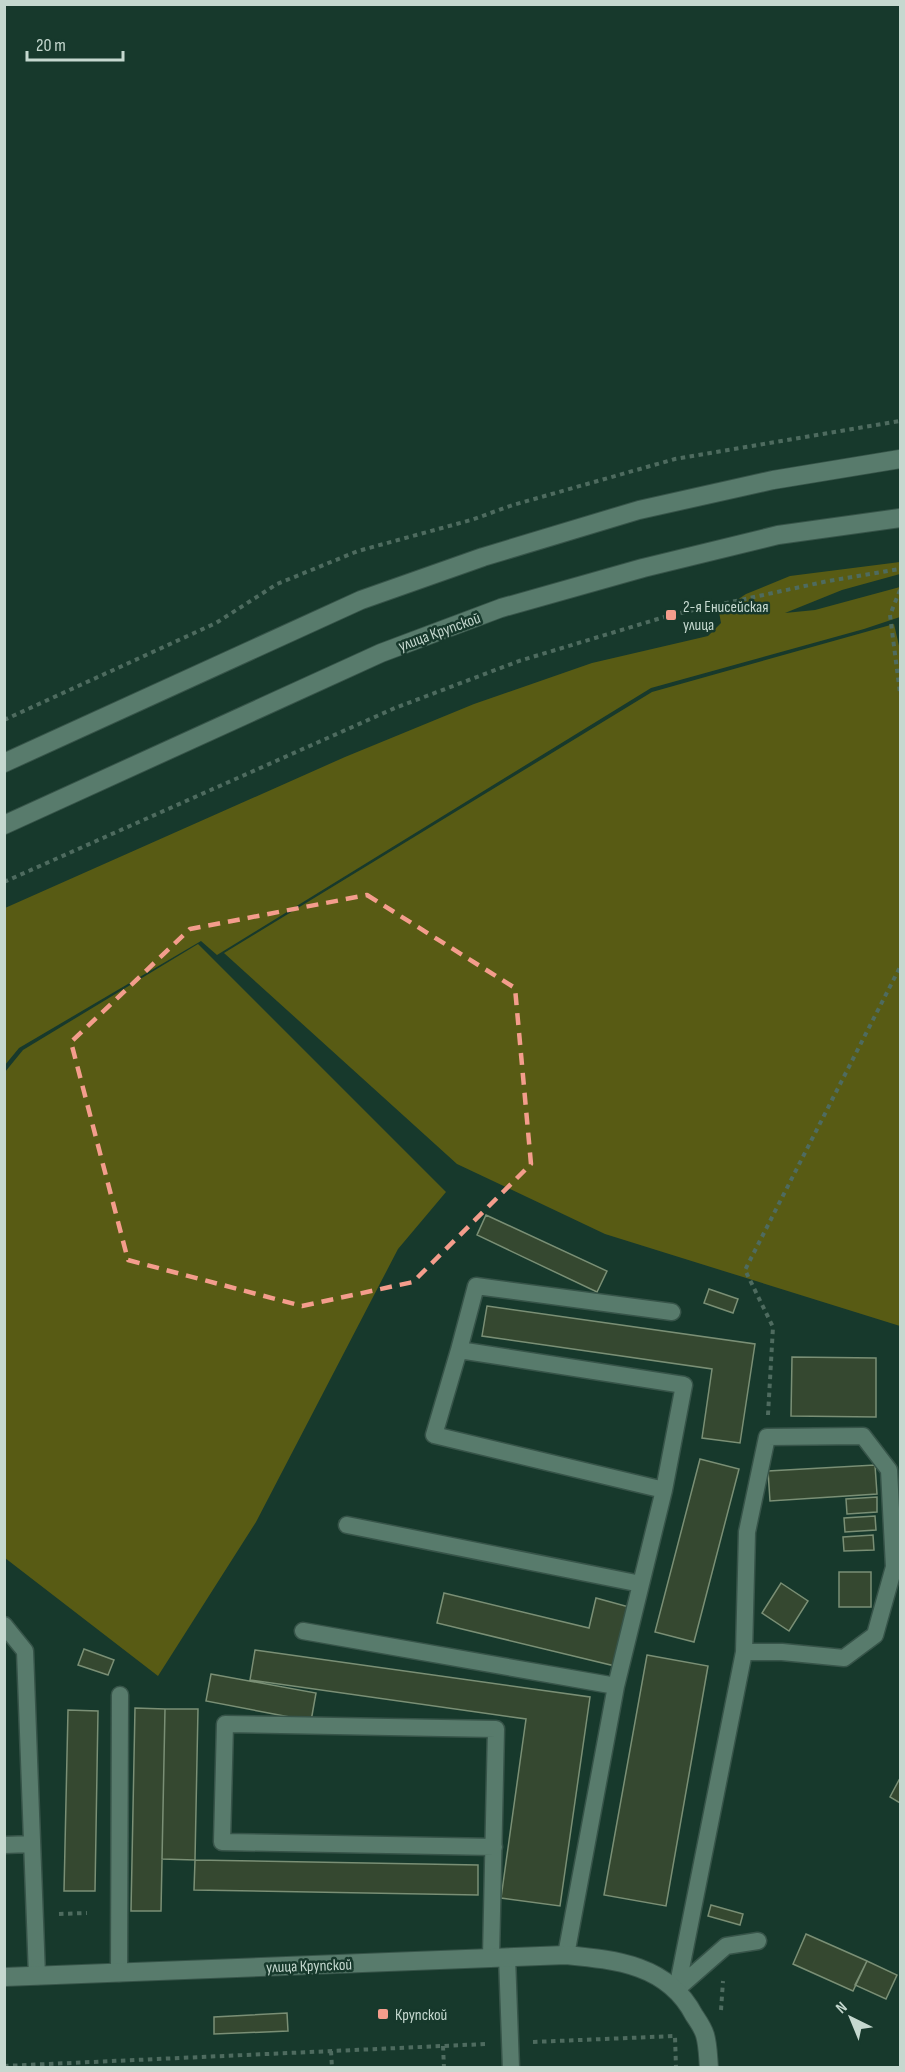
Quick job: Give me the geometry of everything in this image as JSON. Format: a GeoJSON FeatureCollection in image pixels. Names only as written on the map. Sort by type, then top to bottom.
{"type":"FeatureCollection","features":[{"type":"Feature","properties":{"kind":"main road"},"geometry":{"type":"LineString","coordinates":[[4,763],[361,600],[483,557],[639,510],[773,480],[900,459]]}},
{"type":"Feature","properties":{"kind":"main road","name":"улица Крупской"},"geometry":{"type":"LineString","coordinates":[[4,825],[381,653],[501,608],[643,568],[778,535],[900,518]]}},
{"type":"Feature","properties":{"kind":"main road","name":"улица Крупской"},"geometry":{"type":"LineString","coordinates":[[4,1977],[566,1955],[612,1959],[653,1973],[677,1989]]}},
{"type":"Feature","properties":{"kind":"main road"},"geometry":{"type":"LineString","coordinates":[[677,1989],[689,2005],[705,2035],[709,2067]]}},
{"type":"Feature","properties":{"kind":"lane"},"geometry":{"type":"LineString","coordinates":[[664,1490],[434,1435],[476,1286],[672,1312]]}},
{"type":"Feature","properties":{"kind":"lane"},"geometry":{"type":"LineString","coordinates":[[459,1350],[684,1385],[664,1490],[616,1686],[566,1955]]}},
{"type":"Feature","properties":{"kind":"lane"},"geometry":{"type":"LineString","coordinates":[[677,1989],[744,1652],[747,1532],[767,1437],[863,1436],[890,1470],[894,1567],[875,1635],[844,1658],[782,1652],[744,1652]]}},
{"type":"Feature","properties":{"kind":"lane"},"geometry":{"type":"LineString","coordinates":[[347,1525],[640,1584]]}},
{"type":"Feature","properties":{"kind":"lane"},"geometry":{"type":"LineString","coordinates":[[4,1625],[25,1651],[37,1976]]}},
{"type":"Feature","properties":{"kind":"lane"},"geometry":{"type":"LineString","coordinates":[[303,1630],[616,1686]]}},
{"type":"Feature","properties":{"kind":"lane"},"geometry":{"type":"LineString","coordinates":[[119,1973],[120,1695]]}},
{"type":"Feature","properties":{"kind":"lane"},"geometry":{"type":"LineString","coordinates":[[494,1847],[222,1842],[225,1724],[496,1729],[494,1847],[499,1957],[511,2043],[512,2067]]}},
{"type":"Feature","properties":{"kind":"lane"},"geometry":{"type":"LineString","coordinates":[[4,1845],[32,1844]]}},
{"type":"Feature","properties":{"kind":"lane"},"geometry":{"type":"LineString","coordinates":[[677,1989],[726,1946],[758,1941]]}},
{"type":"Feature","properties":{"kind":"path"},"geometry":{"type":"LineString","coordinates":[[4,882],[395,708],[519,661],[671,615],[828,581],[900,569]]}},
{"type":"Feature","properties":{"kind":"path"},"geometry":{"type":"LineString","coordinates":[[900,590],[890,615],[900,693]]}},
{"type":"Feature","properties":{"kind":"path"},"geometry":{"type":"LineString","coordinates":[[767,1437],[773,1327],[745,1270],[900,968]]}},
{"type":"Feature","properties":{"kind":"path"},"geometry":{"type":"LineString","coordinates":[[721,2018],[726,1946]]}},
{"type":"Feature","properties":{"kind":"path"},"geometry":{"type":"LineString","coordinates":[[4,2066],[675,2036],[676,2067]]}},
{"type":"Feature","properties":{"kind":"path"},"geometry":{"type":"LineString","coordinates":[[443,2046],[444,2067]]}},
{"type":"Feature","properties":{"kind":"path"},"geometry":{"type":"LineString","coordinates":[[331,2051],[332,2067]]}},
{"type":"Feature","properties":{"kind":"highlighted area"},"geometry":{"type":"Polygon","coordinates":[[[367,895],[515,988],[531,1164],[413,1282],[302,1306],[128,1260],[71,1042],[190,929],[367,895]]]}},
{"type":"Feature","properties":{"kind":"shaded area"},"geometry":{"type":"Polygon","coordinates":[[[900,562],[900,574],[842,590],[785,613],[815,610],[900,587],[900,617],[651,688],[217,955],[201,941],[19,1048],[5,1065],[5,908],[345,757],[474,704],[592,663],[708,636],[721,623],[719,612],[746,594],[790,576],[900,562]]]}},
{"type":"Feature","properties":{"kind":"shaded area"},"geometry":{"type":"Polygon","coordinates":[[[894,624],[900,650],[900,1326],[605,1234],[457,1164],[224,953],[652,692],[894,624]]]}},
{"type":"Feature","properties":{"kind":"shaded area"},"geometry":{"type":"Polygon","coordinates":[[[198,944],[446,1192],[398,1249],[256,1522],[158,1676],[5,1558],[5,1072],[23,1050],[198,944]]]}},
{"type":"Feature","properties":{"kind":"building"},"geometry":{"type":"Polygon","coordinates":[[[486,1215],[607,1271],[597,1292],[477,1235],[486,1215]]]}},
{"type":"Feature","properties":{"kind":"building"},"geometry":{"type":"Polygon","coordinates":[[[709,1289],[738,1299],[733,1313],[704,1303],[709,1289]]]}},
{"type":"Feature","properties":{"kind":"building"},"geometry":{"type":"Polygon","coordinates":[[[487,1306],[755,1344],[740,1443],[702,1438],[712,1369],[482,1336],[487,1306]]]}},
{"type":"Feature","properties":{"kind":"building"},"geometry":{"type":"Polygon","coordinates":[[[792,1357],[876,1358],[876,1417],[791,1416],[792,1357]]]}},
{"type":"Feature","properties":{"kind":"building"},"geometry":{"type":"Polygon","coordinates":[[[700,1459],[739,1469],[694,1642],[655,1632],[700,1459]]]}},
{"type":"Feature","properties":{"kind":"building"},"geometry":{"type":"Polygon","coordinates":[[[875,1465],[877,1494],[770,1501],[768,1471],[875,1465]]]}},
{"type":"Feature","properties":{"kind":"building"},"geometry":{"type":"Polygon","coordinates":[[[877,1497],[877,1512],[847,1514],[846,1499],[877,1497]]]}},
{"type":"Feature","properties":{"kind":"building"},"geometry":{"type":"Polygon","coordinates":[[[875,1516],[876,1530],[845,1532],[844,1518],[875,1516]]]}},
{"type":"Feature","properties":{"kind":"building"},"geometry":{"type":"Polygon","coordinates":[[[873,1535],[874,1550],[844,1551],[843,1537],[873,1535]]]}},
{"type":"Feature","properties":{"kind":"building"},"geometry":{"type":"Polygon","coordinates":[[[839,1572],[871,1572],[871,1607],[839,1607],[839,1572]]]}},
{"type":"Feature","properties":{"kind":"building"},"geometry":{"type":"Polygon","coordinates":[[[781,1583],[808,1601],[789,1631],[762,1613],[781,1583]]]}},
{"type":"Feature","properties":{"kind":"building"},"geometry":{"type":"Polygon","coordinates":[[[444,1593],[589,1628],[596,1598],[629,1607],[615,1666],[437,1623],[444,1593]]]}},
{"type":"Feature","properties":{"kind":"building"},"geometry":{"type":"Polygon","coordinates":[[[84,1649],[114,1660],[108,1675],[78,1665],[84,1649]]]}},
{"type":"Feature","properties":{"kind":"building"},"geometry":{"type":"Polygon","coordinates":[[[255,1650],[590,1697],[560,1906],[501,1898],[526,1719],[250,1680],[255,1650]]]}},
{"type":"Feature","properties":{"kind":"building"},"geometry":{"type":"Polygon","coordinates":[[[647,1655],[708,1666],[666,1906],[604,1895],[647,1655]]]}},
{"type":"Feature","properties":{"kind":"building"},"geometry":{"type":"Polygon","coordinates":[[[211,1674],[316,1693],[311,1721],[206,1701],[211,1674]]]}},
{"type":"Feature","properties":{"kind":"building"},"geometry":{"type":"Polygon","coordinates":[[[135,1708],[165,1709],[161,1911],[131,1911],[135,1708]]]}},
{"type":"Feature","properties":{"kind":"building"},"geometry":{"type":"Polygon","coordinates":[[[165,1709],[198,1709],[195,1860],[162,1859],[165,1709]]]}},
{"type":"Feature","properties":{"kind":"building"},"geometry":{"type":"Polygon","coordinates":[[[68,1710],[98,1711],[95,1891],[64,1891],[68,1710]]]}},
{"type":"Feature","properties":{"kind":"building"},"geometry":{"type":"Polygon","coordinates":[[[900,1781],[900,1803],[890,1797],[900,1781]]]}},
{"type":"Feature","properties":{"kind":"building"},"geometry":{"type":"Polygon","coordinates":[[[195,1860],[478,1865],[478,1895],[194,1890],[195,1860]]]}},
{"type":"Feature","properties":{"kind":"building"},"geometry":{"type":"Polygon","coordinates":[[[711,1905],[743,1914],[740,1925],[708,1916],[711,1905]]]}},
{"type":"Feature","properties":{"kind":"building"},"geometry":{"type":"Polygon","coordinates":[[[806,1934],[867,1961],[853,1991],[793,1964],[806,1934]]]}},
{"type":"Feature","properties":{"kind":"building"},"geometry":{"type":"Polygon","coordinates":[[[867,1961],[897,1975],[886,1999],[855,1985],[867,1961]]]}},
{"type":"Feature","properties":{"kind":"building"},"geometry":{"type":"Polygon","coordinates":[[[287,2013],[288,2031],[214,2034],[214,2017],[287,2013]]]}},
{"type":"Feature","properties":{"kind":"place","name":"2-я Енисейская улица"},"geometry":{"type":"Point","coordinates":[671,615]}},
{"type":"Feature","properties":{"kind":"place","name":"Крупской"},"geometry":{"type":"Point","coordinates":[383,2014]}}]}
